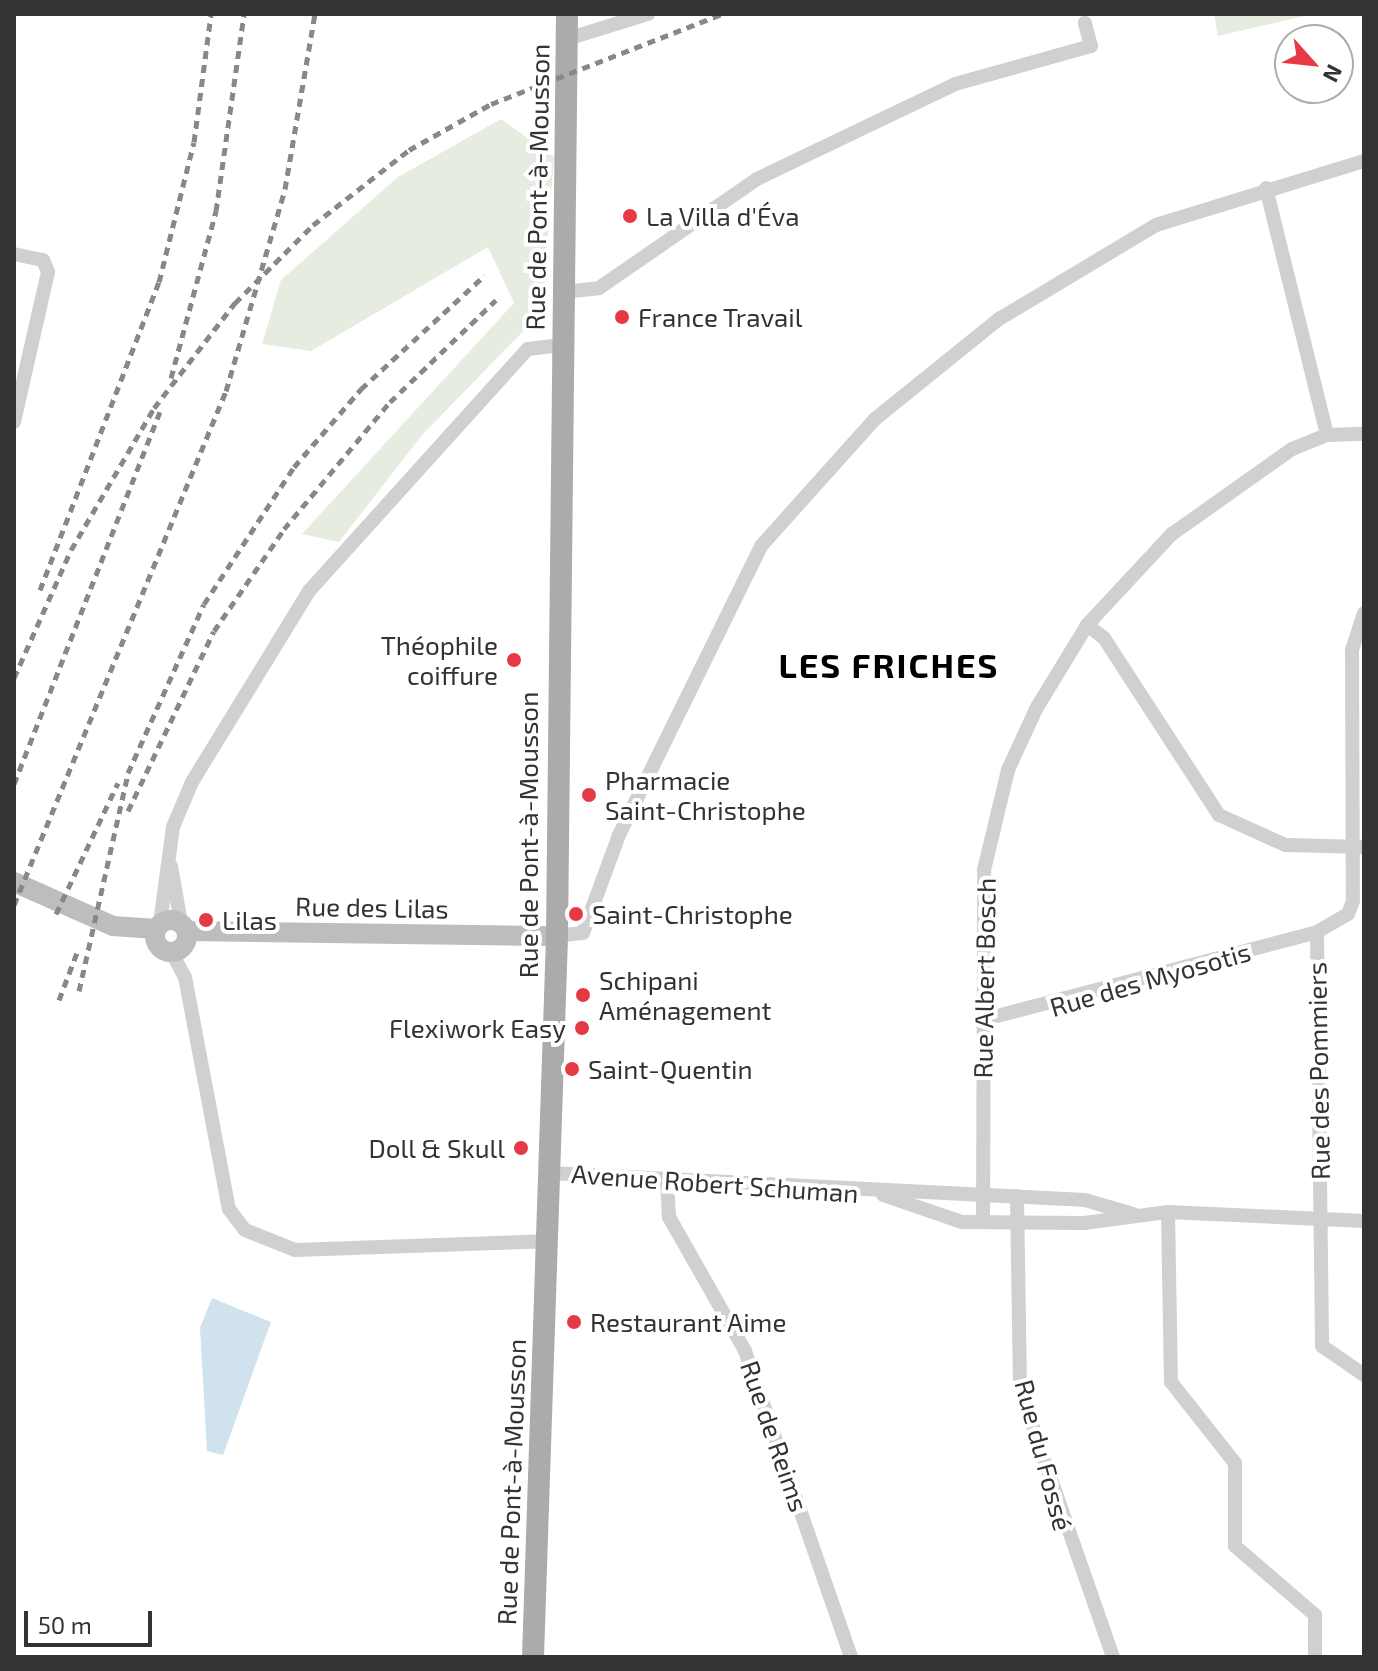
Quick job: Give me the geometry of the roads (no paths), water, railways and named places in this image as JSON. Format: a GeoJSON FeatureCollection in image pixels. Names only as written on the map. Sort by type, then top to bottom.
{"type":"FeatureCollection","features":[{"type":"Feature","properties":{"kind":"main road","name":"Rue de Pont-à-Mousson"},"geometry":{"type":"LineString","coordinates":[[533,1657],[557,936],[567,14]]}},
{"type":"Feature","properties":{"kind":"street"},"geometry":{"type":"LineString","coordinates":[[567,39],[648,14]]}},
{"type":"Feature","properties":{"kind":"street"},"geometry":{"type":"LineString","coordinates":[[563,292],[599,288],[757,179],[955,84],[1091,46],[1085,23]]}},
{"type":"Feature","properties":{"kind":"street"},"geometry":{"type":"LineString","coordinates":[[557,936],[583,933],[619,835],[754,559],[807,486],[875,419],[1052,283],[1156,225],[1266,188],[1364,161]]}},
{"type":"Feature","properties":{"kind":"street"},"geometry":{"type":"LineString","coordinates":[[1266,188],[1327,435]]}},
{"type":"Feature","properties":{"kind":"street"},"geometry":{"type":"LineString","coordinates":[[14,254],[43,260],[48,272],[14,422]]}},
{"type":"Feature","properties":{"kind":"street"},"geometry":{"type":"LineString","coordinates":[[547,1241],[295,1250],[245,1230],[229,1209],[185,977],[169,934],[169,850],[192,782],[309,591],[528,349],[563,345]]}},
{"type":"Feature","properties":{"kind":"street","name":"Rue Albert Bosch"},"geometry":{"type":"LineString","coordinates":[[983,1222],[981,907],[993,823],[1036,709],[1087,625],[1212,500],[1252,470],[1327,435],[1364,434]]}},
{"type":"Feature","properties":{"kind":"street"},"geometry":{"type":"LineString","coordinates":[[1087,625],[1104,638],[1219,815],[1266,840],[1358,847],[1358,679],[1364,613]]}},
{"type":"Feature","properties":{"kind":"street","name":"Rue des Pommiers"},"geometry":{"type":"LineString","coordinates":[[1358,847],[1348,914],[1317,932],[1320,1217],[1322,1346],[1364,1375]]}},
{"type":"Feature","properties":{"kind":"street"},"geometry":{"type":"LineString","coordinates":[[14,882],[113,926],[169,934]]}},
{"type":"Feature","properties":{"kind":"street","name":"Rue des Myosotis"},"geometry":{"type":"LineString","coordinates":[[982,1020],[1317,932]]}},
{"type":"Feature","properties":{"kind":"street","name":"Rue des Lilas"},"geometry":{"type":"LineString","coordinates":[[169,934],[557,936]]}},
{"type":"Feature","properties":{"kind":"street","name":"Avenue Robert Schuman"},"geometry":{"type":"LineString","coordinates":[[550,1173],[879,1193],[1085,1200],[1133,1214]]}},
{"type":"Feature","properties":{"kind":"street","name":"Rue de Reims"},"geometry":{"type":"LineString","coordinates":[[667,1180],[669,1217],[745,1351],[851,1657]]}},
{"type":"Feature","properties":{"kind":"street","name":"Avenue Robert Schuman"},"geometry":{"type":"LineString","coordinates":[[879,1193],[928,1213],[983,1222],[1018,1223],[1168,1212],[1364,1221]]}},
{"type":"Feature","properties":{"kind":"street","name":"Rue du Fossé"},"geometry":{"type":"LineString","coordinates":[[1017,1196],[1020,1390],[1113,1657]]}},
{"type":"Feature","properties":{"kind":"street"},"geometry":{"type":"LineString","coordinates":[[1168,1212],[1171,1382],[1235,1463],[1235,1546],[1315,1615],[1315,1657]]}},
{"type":"Feature","properties":{"kind":"water"},"geometry":{"type":"Polygon","coordinates":[[[212,1298],[271,1322],[223,1455],[207,1451],[200,1328],[212,1298]]]}},
{"type":"Feature","properties":{"kind":"railway"},"geometry":{"type":"LineString","coordinates":[[40,590],[159,282],[194,142],[211,14]]}},
{"type":"Feature","properties":{"kind":"railway"},"geometry":{"type":"LineString","coordinates":[[171,378],[216,211],[244,14]]}},
{"type":"Feature","properties":{"kind":"railway"},"geometry":{"type":"LineString","coordinates":[[14,905],[226,391],[285,189],[315,14]]}},
{"type":"Feature","properties":{"kind":"railway"},"geometry":{"type":"LineString","coordinates":[[14,678],[71,550],[154,408],[235,303],[313,225],[409,150],[491,104],[722,14]]}},
{"type":"Feature","properties":{"kind":"railway"},"geometry":{"type":"LineString","coordinates":[[79,991],[128,773],[204,604],[294,467],[361,389],[485,275]]}},
{"type":"Feature","properties":{"kind":"railway"},"geometry":{"type":"LineString","coordinates":[[128,811],[214,631],[284,529],[390,402],[496,300]]}},
{"type":"Feature","properties":{"kind":"railway"},"geometry":{"type":"LineString","coordinates":[[14,784],[160,412]]}},
{"type":"Feature","properties":{"kind":"railway"},"geometry":{"type":"LineString","coordinates":[[56,914],[118,783]]}},
{"type":"Feature","properties":{"kind":"railway"},"geometry":{"type":"LineString","coordinates":[[59,1000],[78,950]]}},
{"type":"Feature","properties":{"kind":"place","name":"La Villa d'Éva"},"geometry":{"type":"Point","coordinates":[630,216]}},
{"type":"Feature","properties":{"kind":"place","name":"France Travail"},"geometry":{"type":"Point","coordinates":[622,317]}},
{"type":"Feature","properties":{"kind":"place","name":"Théophile coiffure"},"geometry":{"type":"Point","coordinates":[514,660]}},
{"type":"Feature","properties":{"kind":"place","name":"Pharmacie Saint-Christophe"},"geometry":{"type":"Point","coordinates":[589,795]}},
{"type":"Feature","properties":{"kind":"place","name":"Saint-Christophe"},"geometry":{"type":"Point","coordinates":[576,914]}},
{"type":"Feature","properties":{"kind":"place","name":"Lilas"},"geometry":{"type":"Point","coordinates":[206,920]}},
{"type":"Feature","properties":{"kind":"place","name":"Schipani Aménagement"},"geometry":{"type":"Point","coordinates":[583,995]}},
{"type":"Feature","properties":{"kind":"place","name":"Flexiwork Easy"},"geometry":{"type":"Point","coordinates":[582,1028]}},
{"type":"Feature","properties":{"kind":"place","name":"Saint-Quentin"},"geometry":{"type":"Point","coordinates":[572,1069]}},
{"type":"Feature","properties":{"kind":"place","name":"Doll & Skull"},"geometry":{"type":"Point","coordinates":[521,1148]}},
{"type":"Feature","properties":{"kind":"place","name":"Restaurant Aime"},"geometry":{"type":"Point","coordinates":[574,1322]}},
{"type":"Feature","properties":{"kind":"district","name":"LES FRICHES"},"geometry":{"type":"Point","coordinates":[889,665]}}]}
